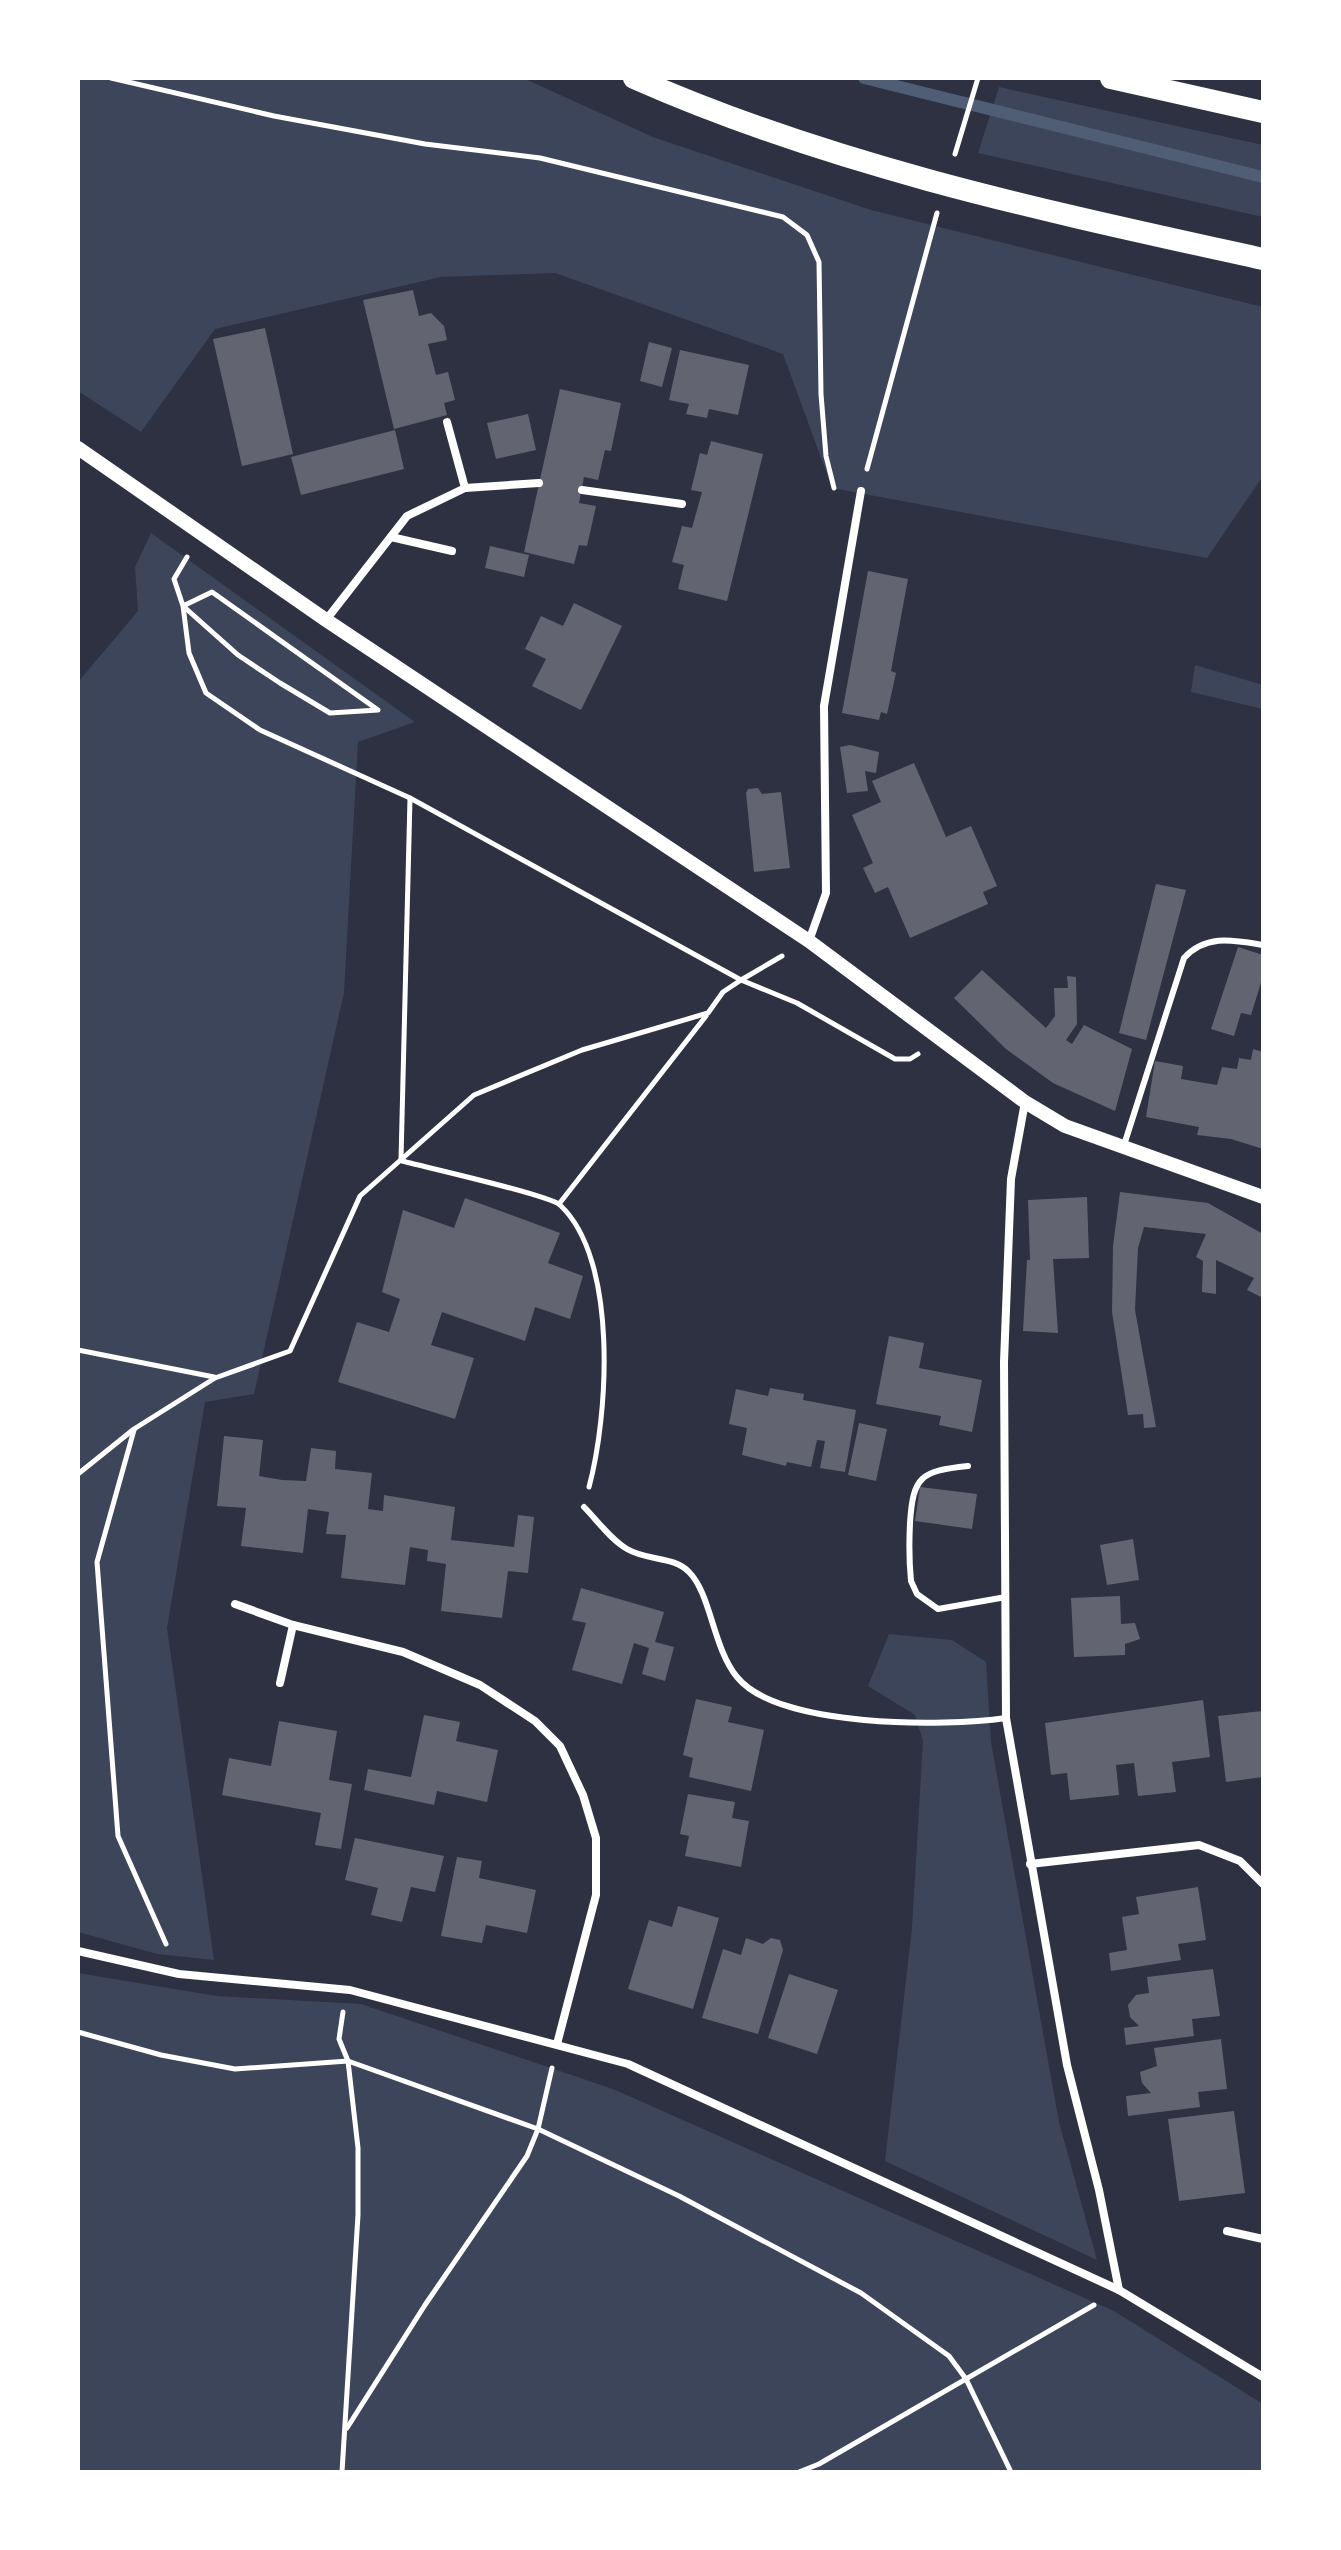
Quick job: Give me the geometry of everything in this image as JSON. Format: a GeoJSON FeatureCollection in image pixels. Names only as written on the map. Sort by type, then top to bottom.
{"type":"FeatureCollection","features":[{"type":"Feature","properties":{"kind":"highway"},"geometry":{"type":"LineString","coordinates":[[634,78],[830,152],[981,195],[1263,259]]}},
{"type":"Feature","properties":{"kind":"highway"},"geometry":{"type":"LineString","coordinates":[[1111,78],[1263,112]]}},
{"type":"Feature","properties":{"kind":"street"},"geometry":{"type":"LineString","coordinates":[[447,422],[465,488]]}},
{"type":"Feature","properties":{"kind":"street"},"geometry":{"type":"LineString","coordinates":[[78,448],[326,620],[809,941],[1025,1102],[1065,1126],[1263,1197]]}},
{"type":"Feature","properties":{"kind":"street"},"geometry":{"type":"LineString","coordinates":[[326,620],[407,516],[465,488],[539,483]]}},
{"type":"Feature","properties":{"kind":"street"},"geometry":{"type":"LineString","coordinates":[[582,490],[682,504]]}},
{"type":"Feature","properties":{"kind":"street"},"geometry":{"type":"LineString","coordinates":[[809,941],[826,893],[824,706],[861,491]]}},
{"type":"Feature","properties":{"kind":"street"},"geometry":{"type":"LineString","coordinates":[[391,537],[452,551]]}},
{"type":"Feature","properties":{"kind":"street"},"geometry":{"type":"LineString","coordinates":[[1025,1102],[1011,1179],[1004,1362],[1006,1718],[1067,2065],[1099,2190],[1119,2290]]}},
{"type":"Feature","properties":{"kind":"street"},"geometry":{"type":"LineString","coordinates":[[235,1604],[293,1625],[403,1652],[480,1685],[535,1721],[560,1746],[583,1795],[596,1838],[596,1895],[557,2044]]}},
{"type":"Feature","properties":{"kind":"street"},"geometry":{"type":"LineString","coordinates":[[280,1683],[293,1625]]}},
{"type":"Feature","properties":{"kind":"street"},"geometry":{"type":"LineString","coordinates":[[1030,1864],[1199,1845],[1240,1861],[1263,1884]]}},
{"type":"Feature","properties":{"kind":"street"},"geometry":{"type":"LineString","coordinates":[[78,1951],[179,1974],[350,1990],[628,2064],[1119,2290],[1263,2377]]}},
{"type":"Feature","properties":{"kind":"street"},"geometry":{"type":"LineString","coordinates":[[1227,2231],[1263,2239]]}},
{"type":"Feature","properties":{"kind":"lane"},"geometry":{"type":"LineString","coordinates":[[1123,1149],[1184,958],[1193,948],[1215,940],[1263,945]]}},
{"type":"Feature","properties":{"kind":"lane"},"geometry":{"type":"LineString","coordinates":[[968,1466],[939,1469],[922,1479],[912,1492],[911,1581],[917,1594],[938,1609],[1006,1597]]}},
{"type":"Feature","properties":{"kind":"lane"},"geometry":{"type":"LineString","coordinates":[[584,1507],[626,1549],[675,1562],[687,1570],[696,1580],[724,1656],[737,1678],[765,1700],[786,1708],[858,1718],[962,1724],[1006,1718]]}},
{"type":"Feature","properties":{"kind":"path"},"geometry":{"type":"LineString","coordinates":[[111,78],[274,116],[425,144],[540,158],[783,217],[807,235],[819,262],[818,321],[826,456],[839,512],[846,520],[856,521]]}},
{"type":"Feature","properties":{"kind":"path"},"geometry":{"type":"LineString","coordinates":[[861,491],[918,278]]}},
{"type":"Feature","properties":{"kind":"path"},"geometry":{"type":"LineString","coordinates":[[207,537],[186,558],[174,579],[183,606],[189,653],[206,693],[260,730],[410,798],[741,980],[797,1003],[895,1059],[910,1059],[940,1038]]}},
{"type":"Feature","properties":{"kind":"path"},"geometry":{"type":"LineString","coordinates":[[212,592],[378,710],[330,713],[238,655],[183,606],[212,592]]}},
{"type":"Feature","properties":{"kind":"path"},"geometry":{"type":"LineString","coordinates":[[401,1160],[410,798]]}},
{"type":"Feature","properties":{"kind":"path"},"geometry":{"type":"LineString","coordinates":[[559,1204],[723,992],[809,941]]}},
{"type":"Feature","properties":{"kind":"path"},"geometry":{"type":"LineString","coordinates":[[78,1474],[134,1429],[215,1378],[290,1351],[360,1196],[474,1095],[582,1050],[708,1013]]}},
{"type":"Feature","properties":{"kind":"path"},"geometry":{"type":"LineString","coordinates":[[401,1160],[559,1204],[579,1233],[597,1279],[605,1385],[600,1446],[584,1507]]}},
{"type":"Feature","properties":{"kind":"path"},"geometry":{"type":"LineString","coordinates":[[78,1350],[215,1378]]}},
{"type":"Feature","properties":{"kind":"path"},"geometry":{"type":"LineString","coordinates":[[134,1429],[97,1562],[118,1836],[179,1974]]}},
{"type":"Feature","properties":{"kind":"path"},"geometry":{"type":"LineString","coordinates":[[342,2472],[358,2215],[358,2148],[348,2061],[339,2039],[350,1990]]}},
{"type":"Feature","properties":{"kind":"path"},"geometry":{"type":"LineString","coordinates":[[78,2032],[161,2055],[235,2069],[348,2061],[538,2129],[679,2196],[861,2293],[949,2356],[966,2379],[1011,2472]]}},
{"type":"Feature","properties":{"kind":"path"},"geometry":{"type":"LineString","coordinates":[[347,2429],[527,2156],[538,2129],[557,2044]]}},
{"type":"Feature","properties":{"kind":"path"},"geometry":{"type":"LineString","coordinates":[[799,2472],[819,2464],[1119,2290]]}},
{"type":"Feature","properties":{"kind":"shaded area"},"geometry":{"type":"Polygon","coordinates":[[[78,78],[523,78],[653,137],[871,210],[1263,307],[1263,476],[1207,558],[832,488],[783,354],[555,273],[441,277],[215,329],[141,432],[78,391],[78,78]]]}},
{"type":"Feature","properties":{"kind":"shaded area"},"geometry":{"type":"Polygon","coordinates":[[[999,87],[1263,145],[1263,217],[978,153],[999,87]]]}},
{"type":"Feature","properties":{"kind":"shaded area"},"geometry":{"type":"Polygon","coordinates":[[[151,533],[415,722],[358,742],[344,993],[254,1394],[205,1402],[167,1628],[214,1960],[157,1954],[78,1932],[78,682],[138,611],[135,567],[151,533]]]}},
{"type":"Feature","properties":{"kind":"shaded area"},"geometry":{"type":"Polygon","coordinates":[[[1195,665],[1263,685],[1263,709],[1191,692],[1195,665]]]}},
{"type":"Feature","properties":{"kind":"shaded area"},"geometry":{"type":"Polygon","coordinates":[[[889,1634],[952,1640],[986,1662],[991,1742],[1059,2122],[1097,2260],[885,2161],[912,1928],[923,1741],[915,1715],[868,1686],[889,1634]]]}},
{"type":"Feature","properties":{"kind":"shaded area"},"geometry":{"type":"Polygon","coordinates":[[[78,1973],[217,1996],[361,2004],[613,2089],[1114,2311],[1263,2404],[1263,2472],[78,2472],[78,1973]]]}},
{"type":"Feature","properties":{"kind":"building"},"geometry":{"type":"Polygon","coordinates":[[[413,290],[419,316],[431,313],[444,326],[447,340],[428,344],[436,375],[448,372],[455,400],[444,403],[447,415],[394,429],[363,300],[413,290]]]}},
{"type":"Feature","properties":{"kind":"building"},"geometry":{"type":"Polygon","coordinates":[[[265,328],[293,454],[242,466],[213,339],[265,328]]]}},
{"type":"Feature","properties":{"kind":"building"},"geometry":{"type":"Polygon","coordinates":[[[649,342],[672,348],[662,387],[640,381],[649,342]]]}},
{"type":"Feature","properties":{"kind":"building"},"geometry":{"type":"Polygon","coordinates":[[[680,350],[749,365],[738,415],[709,409],[707,418],[686,414],[689,404],[669,400],[680,350]]]}},
{"type":"Feature","properties":{"kind":"building"},"geometry":{"type":"Polygon","coordinates":[[[560,389],[621,403],[611,451],[605,450],[598,480],[584,477],[579,503],[596,506],[587,546],[579,545],[574,564],[524,552],[560,389]]]}},
{"type":"Feature","properties":{"kind":"building"},"geometry":{"type":"Polygon","coordinates":[[[528,414],[536,450],[496,459],[487,423],[528,414]]]}},
{"type":"Feature","properties":{"kind":"building"},"geometry":{"type":"Polygon","coordinates":[[[395,430],[404,469],[301,495],[291,457],[395,430]]]}},
{"type":"Feature","properties":{"kind":"building"},"geometry":{"type":"Polygon","coordinates":[[[711,441],[763,454],[727,601],[678,589],[684,565],[672,562],[682,526],[692,528],[702,492],[691,490],[700,453],[707,455],[711,441]]]}},
{"type":"Feature","properties":{"kind":"building"},"geometry":{"type":"Polygon","coordinates":[[[490,546],[529,555],[524,577],[485,568],[490,546]]]}},
{"type":"Feature","properties":{"kind":"building"},"geometry":{"type":"Polygon","coordinates":[[[868,571],[908,579],[891,671],[896,673],[887,714],[881,712],[879,720],[842,713],[868,571]]]}},
{"type":"Feature","properties":{"kind":"building"},"geometry":{"type":"Polygon","coordinates":[[[574,603],[622,626],[581,710],[532,686],[546,659],[525,649],[541,616],[563,626],[574,603]]]}},
{"type":"Feature","properties":{"kind":"building"},"geometry":{"type":"Polygon","coordinates":[[[850,745],[879,752],[876,773],[865,771],[868,791],[847,793],[840,747],[850,745]]]}},
{"type":"Feature","properties":{"kind":"building"},"geometry":{"type":"Polygon","coordinates":[[[914,763],[946,837],[971,826],[997,886],[983,892],[988,904],[910,938],[888,887],[875,893],[863,868],[873,863],[852,815],[881,802],[872,781],[914,763]]]}},
{"type":"Feature","properties":{"kind":"building"},"geometry":{"type":"Polygon","coordinates":[[[758,788],[762,794],[781,792],[790,868],[754,872],[746,793],[748,789],[758,788]]]}},
{"type":"Feature","properties":{"kind":"building"},"geometry":{"type":"Polygon","coordinates":[[[1156,884],[1186,890],[1146,1040],[1119,1033],[1156,884]]]}},
{"type":"Feature","properties":{"kind":"building"},"geometry":{"type":"Polygon","coordinates":[[[1238,947],[1263,955],[1263,976],[1251,1015],[1241,1013],[1234,1036],[1211,1029],[1238,947]]]}},
{"type":"Feature","properties":{"kind":"building"},"geometry":{"type":"Polygon","coordinates":[[[982,970],[1046,1028],[1055,1016],[1054,988],[1068,988],[1067,976],[1076,977],[1077,1024],[1066,1040],[1072,1044],[1084,1025],[1132,1049],[1115,1111],[1053,1083],[1006,1049],[954,998],[982,970]]]}},
{"type":"Feature","properties":{"kind":"building"},"geometry":{"type":"Polygon","coordinates":[[[1253,1049],[1263,1052],[1263,1149],[1231,1139],[1197,1135],[1199,1127],[1146,1117],[1155,1061],[1183,1066],[1181,1079],[1217,1085],[1222,1067],[1237,1069],[1239,1058],[1251,1060],[1253,1049]]]}},
{"type":"Feature","properties":{"kind":"building"},"geometry":{"type":"Polygon","coordinates":[[[1120,1192],[1208,1203],[1263,1234],[1263,1298],[1247,1290],[1254,1278],[1216,1260],[1216,1294],[1202,1292],[1203,1261],[1196,1257],[1206,1234],[1144,1227],[1138,1248],[1135,1310],[1156,1427],[1144,1428],[1143,1414],[1128,1415],[1112,1312],[1113,1246],[1120,1192]]]}},
{"type":"Feature","properties":{"kind":"building"},"geometry":{"type":"Polygon","coordinates":[[[1087,1197],[1089,1258],[1053,1259],[1058,1333],[1023,1331],[1027,1260],[1030,1260],[1028,1200],[1087,1197]]]}},
{"type":"Feature","properties":{"kind":"building"},"geometry":{"type":"Polygon","coordinates":[[[465,1198],[560,1233],[548,1263],[583,1276],[570,1319],[535,1307],[525,1341],[442,1312],[431,1345],[474,1358],[455,1419],[338,1382],[357,1322],[389,1332],[400,1299],[382,1292],[403,1210],[454,1228],[465,1198]]]}},
{"type":"Feature","properties":{"kind":"building"},"geometry":{"type":"Polygon","coordinates":[[[889,1336],[924,1343],[919,1368],[982,1380],[972,1432],[939,1425],[941,1416],[876,1404],[889,1336]]]}},
{"type":"Feature","properties":{"kind":"building"},"geometry":{"type":"Polygon","coordinates":[[[770,1388],[804,1394],[803,1400],[856,1410],[845,1472],[820,1468],[825,1441],[817,1440],[811,1467],[787,1462],[786,1466],[742,1455],[747,1428],[729,1424],[736,1389],[768,1396],[770,1388]]]}},
{"type":"Feature","properties":{"kind":"building"},"geometry":{"type":"Polygon","coordinates":[[[859,1423],[887,1429],[876,1481],[848,1475],[859,1423]]]}},
{"type":"Feature","properties":{"kind":"building"},"geometry":{"type":"Polygon","coordinates":[[[224,1436],[263,1440],[259,1476],[282,1480],[306,1481],[311,1448],[336,1451],[335,1469],[372,1473],[368,1509],[383,1511],[384,1495],[455,1507],[451,1540],[514,1547],[518,1515],[534,1517],[528,1573],[508,1571],[502,1618],[441,1611],[446,1564],[427,1561],[428,1550],[410,1547],[405,1585],[341,1578],[346,1535],[326,1534],[329,1512],[308,1509],[303,1553],[241,1546],[246,1508],[217,1506],[224,1436]]]}},
{"type":"Feature","properties":{"kind":"building"},"geometry":{"type":"Polygon","coordinates":[[[920,1487],[977,1494],[972,1529],[915,1521],[920,1487]]]}},
{"type":"Feature","properties":{"kind":"building"},"geometry":{"type":"Polygon","coordinates":[[[1133,1539],[1139,1580],[1107,1585],[1100,1545],[1133,1539]]]}},
{"type":"Feature","properties":{"kind":"building"},"geometry":{"type":"Polygon","coordinates":[[[581,1588],[664,1612],[655,1642],[674,1647],[665,1681],[642,1674],[649,1648],[634,1643],[622,1684],[572,1670],[586,1623],[572,1620],[581,1588]]]}},
{"type":"Feature","properties":{"kind":"building"},"geometry":{"type":"Polygon","coordinates":[[[1120,1596],[1121,1624],[1135,1623],[1140,1639],[1125,1644],[1125,1655],[1074,1657],[1071,1598],[1120,1596]]]}},
{"type":"Feature","properties":{"kind":"building"},"geometry":{"type":"Polygon","coordinates":[[[696,1699],[732,1707],[728,1722],[764,1730],[751,1791],[689,1777],[693,1758],[683,1755],[696,1699]]]}},
{"type":"Feature","properties":{"kind":"building"},"geometry":{"type":"Polygon","coordinates":[[[1203,1700],[1210,1757],[1172,1762],[1176,1792],[1138,1796],[1134,1763],[1116,1765],[1119,1795],[1070,1800],[1067,1773],[1051,1775],[1045,1723],[1203,1700]]]}},
{"type":"Feature","properties":{"kind":"building"},"geometry":{"type":"Polygon","coordinates":[[[1262,1711],[1263,1777],[1226,1782],[1218,1716],[1262,1711]]]}},
{"type":"Feature","properties":{"kind":"building"},"geometry":{"type":"Polygon","coordinates":[[[424,1715],[460,1722],[456,1741],[498,1750],[487,1802],[437,1791],[434,1805],[364,1790],[368,1769],[411,1777],[424,1715]]]}},
{"type":"Feature","properties":{"kind":"building"},"geometry":{"type":"Polygon","coordinates":[[[279,1721],[337,1731],[329,1780],[352,1784],[341,1849],[315,1845],[321,1813],[222,1795],[229,1758],[271,1766],[279,1721]]]}},
{"type":"Feature","properties":{"kind":"building"},"geometry":{"type":"Polygon","coordinates":[[[688,1794],[735,1802],[732,1818],[749,1821],[741,1867],[685,1856],[689,1836],[680,1834],[688,1794]]]}},
{"type":"Feature","properties":{"kind":"building"},"geometry":{"type":"Polygon","coordinates":[[[355,1838],[444,1856],[435,1892],[411,1887],[402,1922],[371,1915],[378,1888],[345,1880],[355,1838]]]}},
{"type":"Feature","properties":{"kind":"building"},"geometry":{"type":"Polygon","coordinates":[[[457,1857],[482,1861],[479,1878],[536,1890],[527,1933],[486,1925],[482,1943],[441,1936],[457,1857]]]}},
{"type":"Feature","properties":{"kind":"building"},"geometry":{"type":"Polygon","coordinates":[[[1198,1887],[1206,1940],[1178,1944],[1181,1960],[1111,1971],[1109,1953],[1127,1950],[1122,1917],[1139,1914],[1136,1897],[1198,1887]]]}},
{"type":"Feature","properties":{"kind":"building"},"geometry":{"type":"Polygon","coordinates":[[[678,1906],[719,1918],[693,2009],[628,1989],[649,1920],[672,1927],[678,1906]]]}},
{"type":"Feature","properties":{"kind":"building"},"geometry":{"type":"Polygon","coordinates":[[[746,1938],[763,1944],[771,1938],[780,1940],[783,1950],[758,2034],[702,2018],[723,1949],[741,1955],[746,1938]]]}},
{"type":"Feature","properties":{"kind":"building"},"geometry":{"type":"Polygon","coordinates":[[[1213,1969],[1220,2016],[1192,2019],[1194,2036],[1126,2045],[1124,2028],[1139,2026],[1130,2017],[1128,2005],[1136,1995],[1149,1993],[1147,1977],[1213,1969]]]}},
{"type":"Feature","properties":{"kind":"building"},"geometry":{"type":"Polygon","coordinates":[[[789,1974],[838,1990],[817,2054],[768,2038],[789,1974]]]}},
{"type":"Feature","properties":{"kind":"building"},"geometry":{"type":"Polygon","coordinates":[[[1221,2039],[1227,2089],[1198,2092],[1200,2107],[1128,2116],[1126,2096],[1151,2093],[1142,2083],[1140,2072],[1157,2066],[1154,2048],[1221,2039]]]}},
{"type":"Feature","properties":{"kind":"building"},"geometry":{"type":"Polygon","coordinates":[[[1234,2111],[1245,2193],[1179,2201],[1168,2119],[1234,2111]]]}},
{"type":"Feature","properties":{"kind":"waterway"},"geometry":{"type":"LineString","coordinates":[[864,78],[1263,177]]}}]}
